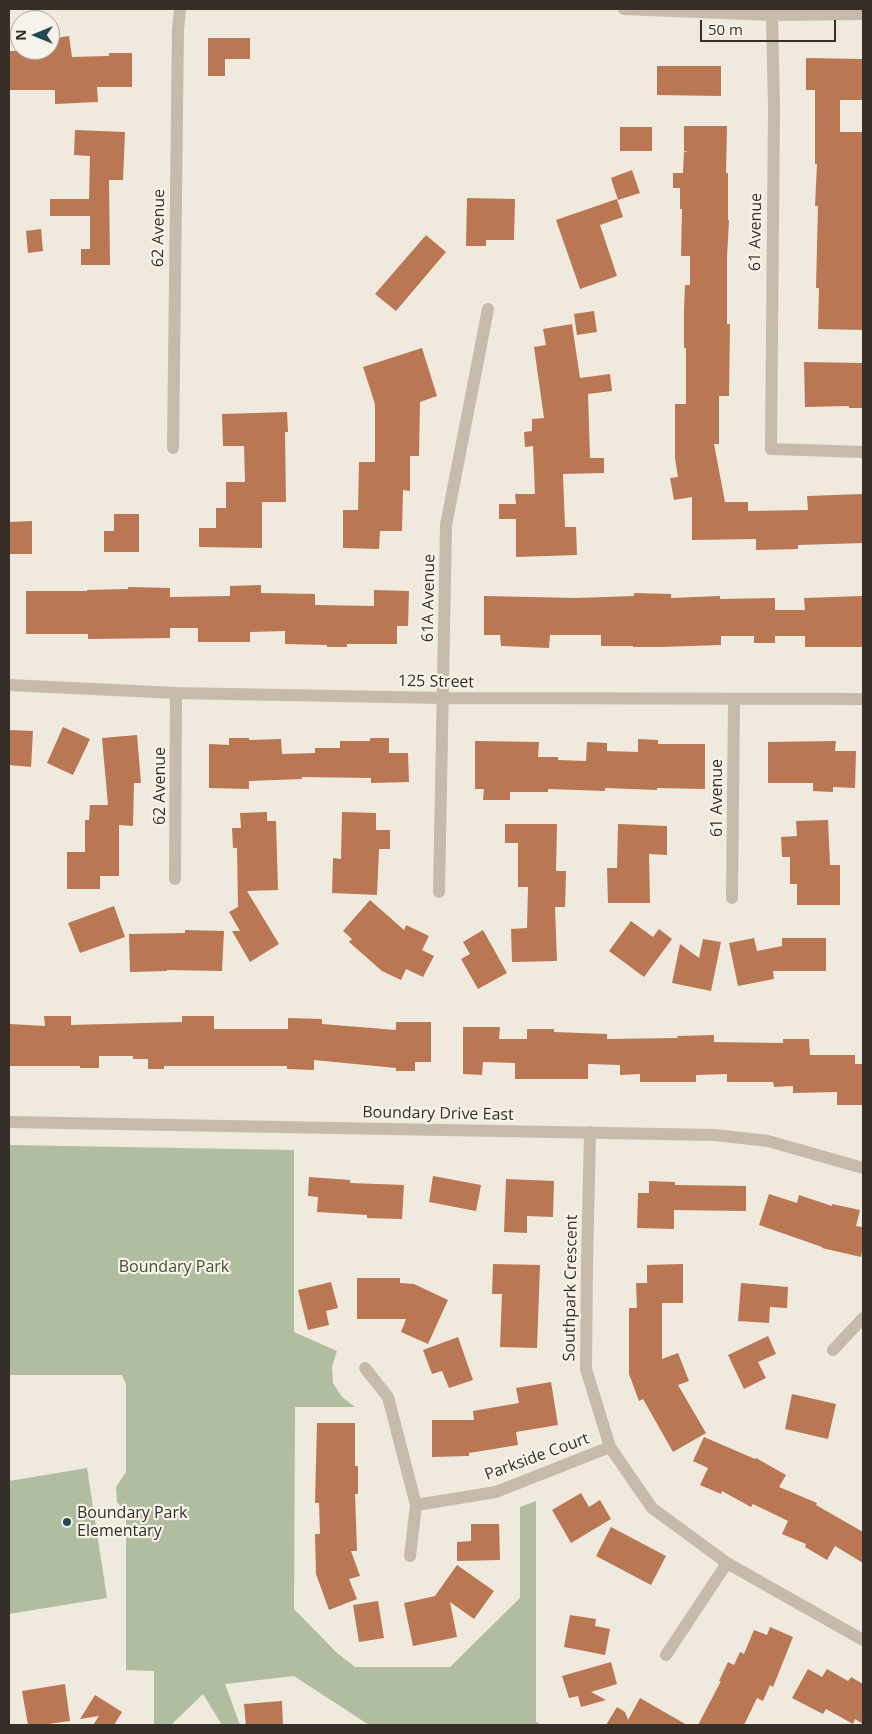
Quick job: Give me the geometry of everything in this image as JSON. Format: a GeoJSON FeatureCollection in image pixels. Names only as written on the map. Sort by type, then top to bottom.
{"type":"FeatureCollection","features":[{"type":"Feature","properties":{"kind":"street","name":"62 Avenue"},"geometry":{"type":"LineString","coordinates":[[173,448],[178,29],[180,9]]}},
{"type":"Feature","properties":{"kind":"street"},"geometry":{"type":"LineString","coordinates":[[624,9],[772,15],[863,14]]}},
{"type":"Feature","properties":{"kind":"street","name":"61 Avenue"},"geometry":{"type":"LineString","coordinates":[[772,15],[774,107],[771,449],[863,452]]}},
{"type":"Feature","properties":{"kind":"street","name":"61A Avenue"},"geometry":{"type":"LineString","coordinates":[[440,892],[446,525],[488,309]]}},
{"type":"Feature","properties":{"kind":"street","name":"125 Street"},"geometry":{"type":"LineString","coordinates":[[9,685],[176,693],[443,698],[863,699]]}},
{"type":"Feature","properties":{"kind":"street","name":"62 Avenue"},"geometry":{"type":"LineString","coordinates":[[175,880],[176,693]]}},
{"type":"Feature","properties":{"kind":"street","name":"61 Avenue"},"geometry":{"type":"LineString","coordinates":[[732,898],[734,699]]}},
{"type":"Feature","properties":{"kind":"street","name":"Boundary Drive East"},"geometry":{"type":"LineString","coordinates":[[9,1122],[715,1135],[768,1141],[863,1168]]}},
{"type":"Feature","properties":{"kind":"street","name":"Southpark Crescent"},"geometry":{"type":"LineString","coordinates":[[590,1132],[586,1264],[586,1369],[610,1447],[652,1508],[727,1563],[863,1640]]}},
{"type":"Feature","properties":{"kind":"street"},"geometry":{"type":"LineString","coordinates":[[833,1350],[863,1318]]}},
{"type":"Feature","properties":{"kind":"street"},"geometry":{"type":"LineString","coordinates":[[366,1368],[388,1397],[416,1506],[410,1556]]}},
{"type":"Feature","properties":{"kind":"street","name":"Parkside Court"},"geometry":{"type":"LineString","coordinates":[[416,1506],[496,1492],[610,1447]]}},
{"type":"Feature","properties":{"kind":"street"},"geometry":{"type":"LineString","coordinates":[[666,1655],[727,1563]]}},
{"type":"Feature","properties":{"kind":"green space","name":"Boundary Park"},"geometry":{"type":"Polygon","coordinates":[[[9,1145],[294,1150],[294,1332],[337,1351],[332,1367],[333,1383],[342,1397],[355,1407],[295,1407],[294,1609],[337,1653],[355,1667],[450,1667],[520,1598],[520,1507],[536,1501],[536,1722],[543,1725],[369,1725],[294,1676],[225,1684],[240,1725],[222,1725],[203,1694],[171,1725],[154,1725],[154,1671],[126,1670],[126,1513],[117,1502],[116,1487],[126,1472],[126,1384],[122,1375],[9,1375],[9,1145]]]}},
{"type":"Feature","properties":{"kind":"green space"},"geometry":{"type":"Polygon","coordinates":[[[87,1468],[107,1598],[9,1614],[9,1481],[87,1468]]]}},
{"type":"Feature","properties":{"kind":"building"},"geometry":{"type":"Polygon","coordinates":[[[69,36],[72,57],[109,56],[109,53],[132,53],[132,87],[97,87],[98,102],[55,104],[55,90],[9,90],[9,51],[10,60],[60,60],[60,37],[69,36]]]}},
{"type":"Feature","properties":{"kind":"building"},"geometry":{"type":"Polygon","coordinates":[[[208,38],[250,38],[250,59],[225,59],[225,76],[208,76],[208,38]]]}},
{"type":"Feature","properties":{"kind":"building"},"geometry":{"type":"Polygon","coordinates":[[[806,58],[863,59],[863,100],[840,100],[840,132],[862,132],[863,330],[818,329],[819,288],[816,288],[818,206],[815,206],[817,164],[815,164],[815,90],[806,90],[806,58]]]}},
{"type":"Feature","properties":{"kind":"building"},"geometry":{"type":"Polygon","coordinates":[[[657,66],[721,66],[721,96],[657,95],[657,66]]]}},
{"type":"Feature","properties":{"kind":"building"},"geometry":{"type":"Polygon","coordinates":[[[684,126],[727,126],[726,173],[728,173],[729,220],[727,324],[730,324],[729,396],[719,396],[719,444],[714,444],[725,502],[748,502],[748,511],[808,510],[807,496],[863,494],[863,543],[798,545],[798,549],[756,550],[756,539],[692,540],[692,497],[674,500],[670,478],[678,477],[675,458],[675,404],[686,404],[684,310],[685,285],[690,285],[690,256],[681,256],[682,209],[680,209],[680,188],[673,188],[673,173],[683,173],[684,152],[688,151],[684,151],[684,126]]]}},
{"type":"Feature","properties":{"kind":"building"},"geometry":{"type":"Polygon","coordinates":[[[620,127],[652,127],[652,151],[620,151],[620,127]]]}},
{"type":"Feature","properties":{"kind":"building"},"geometry":{"type":"Polygon","coordinates":[[[75,130],[125,132],[123,180],[109,180],[110,265],[81,265],[81,249],[90,249],[90,216],[50,216],[50,199],[89,199],[90,156],[74,155],[75,130]]]}},
{"type":"Feature","properties":{"kind":"building"},"geometry":{"type":"Polygon","coordinates":[[[632,170],[640,193],[618,200],[611,178],[632,170]]]}},
{"type":"Feature","properties":{"kind":"building"},"geometry":{"type":"Polygon","coordinates":[[[467,198],[515,199],[514,240],[486,240],[486,246],[466,246],[467,198]]]}},
{"type":"Feature","properties":{"kind":"building"},"geometry":{"type":"Polygon","coordinates":[[[617,199],[623,217],[600,225],[617,276],[580,289],[556,220],[617,199]]]}},
{"type":"Feature","properties":{"kind":"building"},"geometry":{"type":"Polygon","coordinates":[[[41,229],[43,251],[28,253],[26,231],[41,229]]]}},
{"type":"Feature","properties":{"kind":"building"},"geometry":{"type":"Polygon","coordinates":[[[426,235],[446,252],[396,311],[375,294],[426,235]]]}},
{"type":"Feature","properties":{"kind":"building"},"geometry":{"type":"Polygon","coordinates":[[[594,311],[597,332],[577,335],[574,314],[594,311]]]}},
{"type":"Feature","properties":{"kind":"building"},"geometry":{"type":"Polygon","coordinates":[[[572,324],[580,378],[610,374],[612,391],[588,394],[590,458],[604,458],[604,473],[563,474],[565,527],[576,527],[577,555],[516,557],[516,519],[499,519],[499,504],[516,504],[515,494],[535,494],[533,446],[525,447],[524,432],[532,431],[532,419],[544,418],[534,347],[546,345],[543,329],[572,324]]]}},
{"type":"Feature","properties":{"kind":"building"},"geometry":{"type":"Polygon","coordinates":[[[422,348],[437,396],[420,402],[419,456],[410,456],[410,491],[403,490],[402,531],[380,531],[379,549],[343,548],[343,510],[358,510],[359,462],[375,462],[375,404],[363,367],[422,348]]]}},
{"type":"Feature","properties":{"kind":"building"},"geometry":{"type":"Polygon","coordinates":[[[804,362],[863,363],[863,408],[849,408],[849,406],[805,407],[804,362]]]}},
{"type":"Feature","properties":{"kind":"building"},"geometry":{"type":"Polygon","coordinates":[[[287,412],[288,432],[285,432],[286,502],[262,502],[262,548],[199,547],[199,528],[216,528],[216,508],[226,508],[226,482],[245,482],[244,446],[223,446],[222,414],[287,412]]]}},
{"type":"Feature","properties":{"kind":"building"},"geometry":{"type":"Polygon","coordinates":[[[114,514],[139,514],[139,552],[104,552],[104,531],[114,531],[114,514]]]}},
{"type":"Feature","properties":{"kind":"building"},"geometry":{"type":"Polygon","coordinates":[[[32,521],[32,554],[9,554],[9,522],[32,521]]]}},
{"type":"Feature","properties":{"kind":"building"},"geometry":{"type":"Polygon","coordinates":[[[261,585],[261,593],[315,594],[315,605],[374,606],[374,590],[409,591],[408,626],[397,626],[397,644],[347,644],[347,647],[285,644],[285,631],[250,632],[250,642],[198,642],[198,628],[170,628],[170,638],[88,639],[88,634],[26,634],[26,591],[87,591],[128,589],[128,587],[170,588],[170,597],[230,596],[230,586],[261,585]]]}},
{"type":"Feature","properties":{"kind":"building"},"geometry":{"type":"Polygon","coordinates":[[[634,593],[671,594],[671,598],[720,596],[720,599],[775,598],[775,610],[805,610],[804,598],[863,596],[863,647],[805,647],[805,636],[775,636],[775,643],[754,643],[754,636],[721,636],[721,645],[601,646],[601,635],[550,635],[549,648],[501,646],[500,635],[484,635],[484,596],[576,598],[634,596],[634,593]]]}},
{"type":"Feature","properties":{"kind":"building"},"geometry":{"type":"Polygon","coordinates":[[[63,727],[90,739],[73,775],[47,763],[63,727]]]}},
{"type":"Feature","properties":{"kind":"building"},"geometry":{"type":"Polygon","coordinates":[[[9,730],[33,731],[31,767],[9,765],[9,730]]]}},
{"type":"Feature","properties":{"kind":"building"},"geometry":{"type":"Polygon","coordinates":[[[137,735],[141,783],[134,783],[133,826],[119,825],[119,876],[100,876],[100,889],[67,889],[67,852],[85,852],[85,820],[89,820],[90,805],[108,805],[102,738],[137,735]]]}},
{"type":"Feature","properties":{"kind":"building"},"geometry":{"type":"Polygon","coordinates":[[[229,738],[249,738],[249,740],[281,739],[282,754],[315,753],[315,748],[340,748],[340,741],[370,741],[370,738],[389,738],[389,753],[408,753],[409,782],[371,783],[371,778],[302,777],[302,779],[249,781],[249,789],[209,788],[209,744],[229,745],[229,738]]]}},
{"type":"Feature","properties":{"kind":"building"},"geometry":{"type":"Polygon","coordinates":[[[638,739],[658,740],[658,744],[705,744],[705,789],[605,788],[605,791],[548,789],[548,792],[510,792],[510,800],[483,800],[484,789],[475,789],[475,741],[539,742],[538,757],[558,757],[558,760],[586,761],[587,742],[607,743],[607,751],[638,752],[638,739]]]}},
{"type":"Feature","properties":{"kind":"building"},"geometry":{"type":"Polygon","coordinates":[[[836,741],[835,751],[856,751],[855,788],[833,787],[833,792],[813,791],[813,783],[768,783],[768,742],[836,741]]]}},
{"type":"Feature","properties":{"kind":"building"},"geometry":{"type":"Polygon","coordinates":[[[267,812],[267,821],[276,821],[278,890],[247,891],[279,944],[250,962],[232,931],[240,931],[229,912],[238,907],[237,848],[233,848],[232,828],[241,828],[240,813],[267,812]]]}},
{"type":"Feature","properties":{"kind":"building"},"geometry":{"type":"Polygon","coordinates":[[[342,812],[376,813],[376,830],[390,830],[390,849],[379,849],[377,895],[332,893],[333,858],[341,859],[342,812]]]}},
{"type":"Feature","properties":{"kind":"building"},"geometry":{"type":"Polygon","coordinates":[[[828,820],[830,865],[840,865],[840,905],[797,905],[797,884],[790,884],[790,857],[782,857],[781,837],[797,836],[796,821],[828,820]]]}},
{"type":"Feature","properties":{"kind":"building"},"geometry":{"type":"Polygon","coordinates":[[[505,824],[557,824],[556,871],[566,871],[565,907],[555,907],[557,961],[512,962],[511,929],[527,928],[528,887],[518,887],[518,843],[505,843],[505,824]]]}},
{"type":"Feature","properties":{"kind":"building"},"geometry":{"type":"Polygon","coordinates":[[[618,824],[667,826],[667,855],[649,854],[650,903],[608,903],[607,868],[617,868],[618,824]]]}},
{"type":"Feature","properties":{"kind":"building"},"geometry":{"type":"Polygon","coordinates":[[[370,900],[404,930],[406,925],[429,936],[422,950],[434,956],[423,977],[406,969],[401,980],[382,971],[349,942],[352,939],[343,931],[370,900]]]}},
{"type":"Feature","properties":{"kind":"building"},"geometry":{"type":"Polygon","coordinates":[[[114,906],[125,937],[80,953],[68,923],[114,906]]]}},
{"type":"Feature","properties":{"kind":"building"},"geometry":{"type":"Polygon","coordinates":[[[631,921],[653,937],[659,929],[672,939],[644,977],[609,951],[631,921]]]}},
{"type":"Feature","properties":{"kind":"building"},"geometry":{"type":"Polygon","coordinates":[[[185,930],[224,931],[222,971],[167,970],[130,972],[129,934],[185,933],[185,930]]]}},
{"type":"Feature","properties":{"kind":"building"},"geometry":{"type":"Polygon","coordinates":[[[483,930],[507,973],[478,989],[461,959],[470,954],[463,942],[483,930]]]}},
{"type":"Feature","properties":{"kind":"building"},"geometry":{"type":"Polygon","coordinates":[[[754,938],[757,951],[782,946],[782,938],[826,938],[826,971],[773,971],[774,979],[738,986],[729,943],[754,938]]]}},
{"type":"Feature","properties":{"kind":"building"},"geometry":{"type":"Polygon","coordinates":[[[703,939],[721,942],[711,991],[672,983],[680,944],[699,958],[703,939]]]}},
{"type":"Feature","properties":{"kind":"building"},"geometry":{"type":"Polygon","coordinates":[[[44,1016],[71,1016],[71,1025],[182,1022],[182,1016],[214,1016],[214,1029],[288,1029],[288,1018],[322,1019],[322,1024],[396,1030],[396,1022],[431,1022],[431,1062],[415,1062],[415,1071],[396,1071],[396,1068],[314,1060],[314,1070],[287,1069],[287,1066],[164,1066],[164,1069],[148,1069],[148,1059],[133,1059],[133,1056],[99,1056],[99,1068],[80,1068],[80,1066],[9,1066],[9,1024],[45,1026],[44,1016]]]}},
{"type":"Feature","properties":{"kind":"building"},"geometry":{"type":"Polygon","coordinates":[[[463,1027],[500,1027],[499,1039],[527,1039],[527,1029],[554,1029],[554,1032],[607,1034],[607,1039],[678,1038],[677,1036],[714,1035],[714,1042],[783,1043],[783,1039],[809,1039],[810,1055],[855,1055],[855,1064],[863,1064],[863,1105],[837,1105],[837,1092],[793,1093],[793,1086],[774,1087],[773,1082],[727,1082],[727,1074],[696,1075],[696,1082],[640,1082],[640,1074],[620,1075],[620,1065],[588,1064],[588,1079],[515,1079],[515,1063],[483,1062],[482,1075],[463,1074],[463,1027]]]}},
{"type":"Feature","properties":{"kind":"building"},"geometry":{"type":"Polygon","coordinates":[[[433,1176],[481,1185],[476,1211],[429,1202],[433,1176]]]}},
{"type":"Feature","properties":{"kind":"building"},"geometry":{"type":"Polygon","coordinates":[[[309,1177],[350,1180],[350,1183],[404,1185],[402,1219],[367,1218],[367,1215],[317,1212],[318,1197],[308,1196],[309,1177]]]}},
{"type":"Feature","properties":{"kind":"building"},"geometry":{"type":"Polygon","coordinates":[[[506,1179],[554,1181],[553,1217],[527,1216],[527,1233],[504,1232],[506,1179]]]}},
{"type":"Feature","properties":{"kind":"building"},"geometry":{"type":"Polygon","coordinates":[[[649,1181],[675,1182],[675,1185],[746,1186],[746,1211],[674,1210],[674,1229],[637,1228],[638,1193],[649,1193],[649,1181]]]}},
{"type":"Feature","properties":{"kind":"building"},"geometry":{"type":"Polygon","coordinates":[[[769,1194],[797,1203],[799,1195],[832,1206],[832,1204],[860,1210],[856,1226],[863,1227],[861,1257],[822,1248],[759,1225],[769,1194]]]}},
{"type":"Feature","properties":{"kind":"building"},"geometry":{"type":"Polygon","coordinates":[[[493,1264],[540,1265],[537,1348],[500,1347],[502,1294],[492,1294],[493,1264]]]}},
{"type":"Feature","properties":{"kind":"building"},"geometry":{"type":"Polygon","coordinates":[[[683,1264],[683,1303],[662,1303],[662,1359],[678,1353],[689,1381],[678,1385],[706,1433],[673,1452],[643,1399],[639,1401],[629,1374],[629,1308],[637,1308],[636,1283],[647,1283],[647,1265],[683,1264]]]}},
{"type":"Feature","properties":{"kind":"building"},"geometry":{"type":"Polygon","coordinates":[[[357,1278],[400,1278],[400,1283],[414,1284],[448,1300],[428,1344],[401,1332],[406,1319],[357,1319],[357,1278]]]}},
{"type":"Feature","properties":{"kind":"building"},"geometry":{"type":"Polygon","coordinates":[[[331,1282],[338,1308],[326,1311],[329,1325],[308,1330],[298,1290],[331,1282]]]}},
{"type":"Feature","properties":{"kind":"building"},"geometry":{"type":"Polygon","coordinates":[[[741,1283],[788,1287],[787,1308],[770,1307],[769,1323],[738,1321],[741,1283]]]}},
{"type":"Feature","properties":{"kind":"building"},"geometry":{"type":"Polygon","coordinates":[[[768,1336],[776,1354],[758,1362],[766,1378],[744,1389],[728,1355],[768,1336]]]}},
{"type":"Feature","properties":{"kind":"building"},"geometry":{"type":"Polygon","coordinates":[[[458,1337],[473,1380],[449,1388],[442,1371],[432,1374],[423,1350],[458,1337]]]}},
{"type":"Feature","properties":{"kind":"building"},"geometry":{"type":"Polygon","coordinates":[[[551,1382],[558,1425],[516,1432],[518,1445],[469,1453],[469,1456],[432,1457],[432,1420],[474,1420],[473,1411],[519,1403],[516,1388],[551,1382]]]}},
{"type":"Feature","properties":{"kind":"building"},"geometry":{"type":"Polygon","coordinates":[[[792,1394],[836,1404],[828,1439],[785,1429],[792,1394]]]}},
{"type":"Feature","properties":{"kind":"building"},"geometry":{"type":"Polygon","coordinates":[[[317,1423],[355,1423],[355,1466],[358,1466],[358,1494],[355,1494],[357,1551],[351,1551],[360,1576],[349,1579],[357,1599],[329,1610],[316,1574],[315,1534],[320,1534],[319,1503],[315,1503],[317,1423]]]}},
{"type":"Feature","properties":{"kind":"building"},"geometry":{"type":"Polygon","coordinates":[[[704,1437],[756,1458],[786,1475],[779,1487],[817,1503],[816,1505],[863,1532],[863,1563],[835,1546],[827,1560],[805,1547],[806,1544],[782,1534],[788,1521],[753,1504],[751,1507],[722,1491],[721,1494],[700,1485],[708,1468],[693,1461],[704,1437]]]}},
{"type":"Feature","properties":{"kind":"building"},"geometry":{"type":"Polygon","coordinates":[[[581,1493],[589,1507],[600,1500],[611,1519],[571,1543],[552,1510],[581,1493]]]}},
{"type":"Feature","properties":{"kind":"building"},"geometry":{"type":"Polygon","coordinates":[[[471,1524],[499,1524],[500,1560],[457,1561],[457,1542],[471,1541],[471,1524]]]}},
{"type":"Feature","properties":{"kind":"building"},"geometry":{"type":"Polygon","coordinates":[[[611,1527],[666,1556],[651,1585],[596,1556],[611,1527]]]}},
{"type":"Feature","properties":{"kind":"building"},"geometry":{"type":"Polygon","coordinates":[[[457,1565],[494,1591],[474,1619],[450,1602],[457,1637],[413,1646],[404,1603],[435,1596],[457,1565]]]}},
{"type":"Feature","properties":{"kind":"building"},"geometry":{"type":"Polygon","coordinates":[[[378,1601],[384,1638],[359,1642],[353,1605],[378,1601]]]}},
{"type":"Feature","properties":{"kind":"building"},"geometry":{"type":"Polygon","coordinates":[[[570,1615],[596,1619],[595,1626],[610,1629],[605,1655],[564,1647],[570,1615]]]}},
{"type":"Feature","properties":{"kind":"building"},"geometry":{"type":"Polygon","coordinates":[[[770,1627],[793,1637],[773,1687],[770,1685],[763,1701],[757,1698],[744,1725],[698,1725],[721,1681],[719,1681],[728,1662],[734,1665],[740,1652],[744,1654],[754,1630],[767,1635],[770,1627]]]}},
{"type":"Feature","properties":{"kind":"building"},"geometry":{"type":"Polygon","coordinates":[[[611,1662],[617,1684],[591,1692],[606,1700],[581,1707],[578,1696],[569,1698],[562,1676],[611,1662]]]}},
{"type":"Feature","properties":{"kind":"building"},"geometry":{"type":"Polygon","coordinates":[[[808,1669],[822,1677],[827,1669],[848,1681],[851,1677],[863,1684],[863,1724],[855,1719],[853,1724],[826,1709],[823,1714],[792,1698],[808,1669]]]}},
{"type":"Feature","properties":{"kind":"building"},"geometry":{"type":"Polygon","coordinates":[[[65,1684],[70,1721],[28,1725],[22,1691],[65,1684]]]}},
{"type":"Feature","properties":{"kind":"building"},"geometry":{"type":"Polygon","coordinates":[[[95,1695],[122,1712],[114,1725],[93,1725],[99,1716],[80,1719],[95,1695]]]}},
{"type":"Feature","properties":{"kind":"building"},"geometry":{"type":"Polygon","coordinates":[[[640,1698],[687,1725],[606,1725],[617,1707],[625,1712],[628,1720],[640,1698]]]}},
{"type":"Feature","properties":{"kind":"building"},"geometry":{"type":"Polygon","coordinates":[[[282,1701],[283,1725],[246,1725],[244,1704],[282,1701]]]}},
{"type":"Feature","properties":{"kind":"place","name":"Boundary Park Elementary"},"geometry":{"type":"Point","coordinates":[67,1522]}}]}
